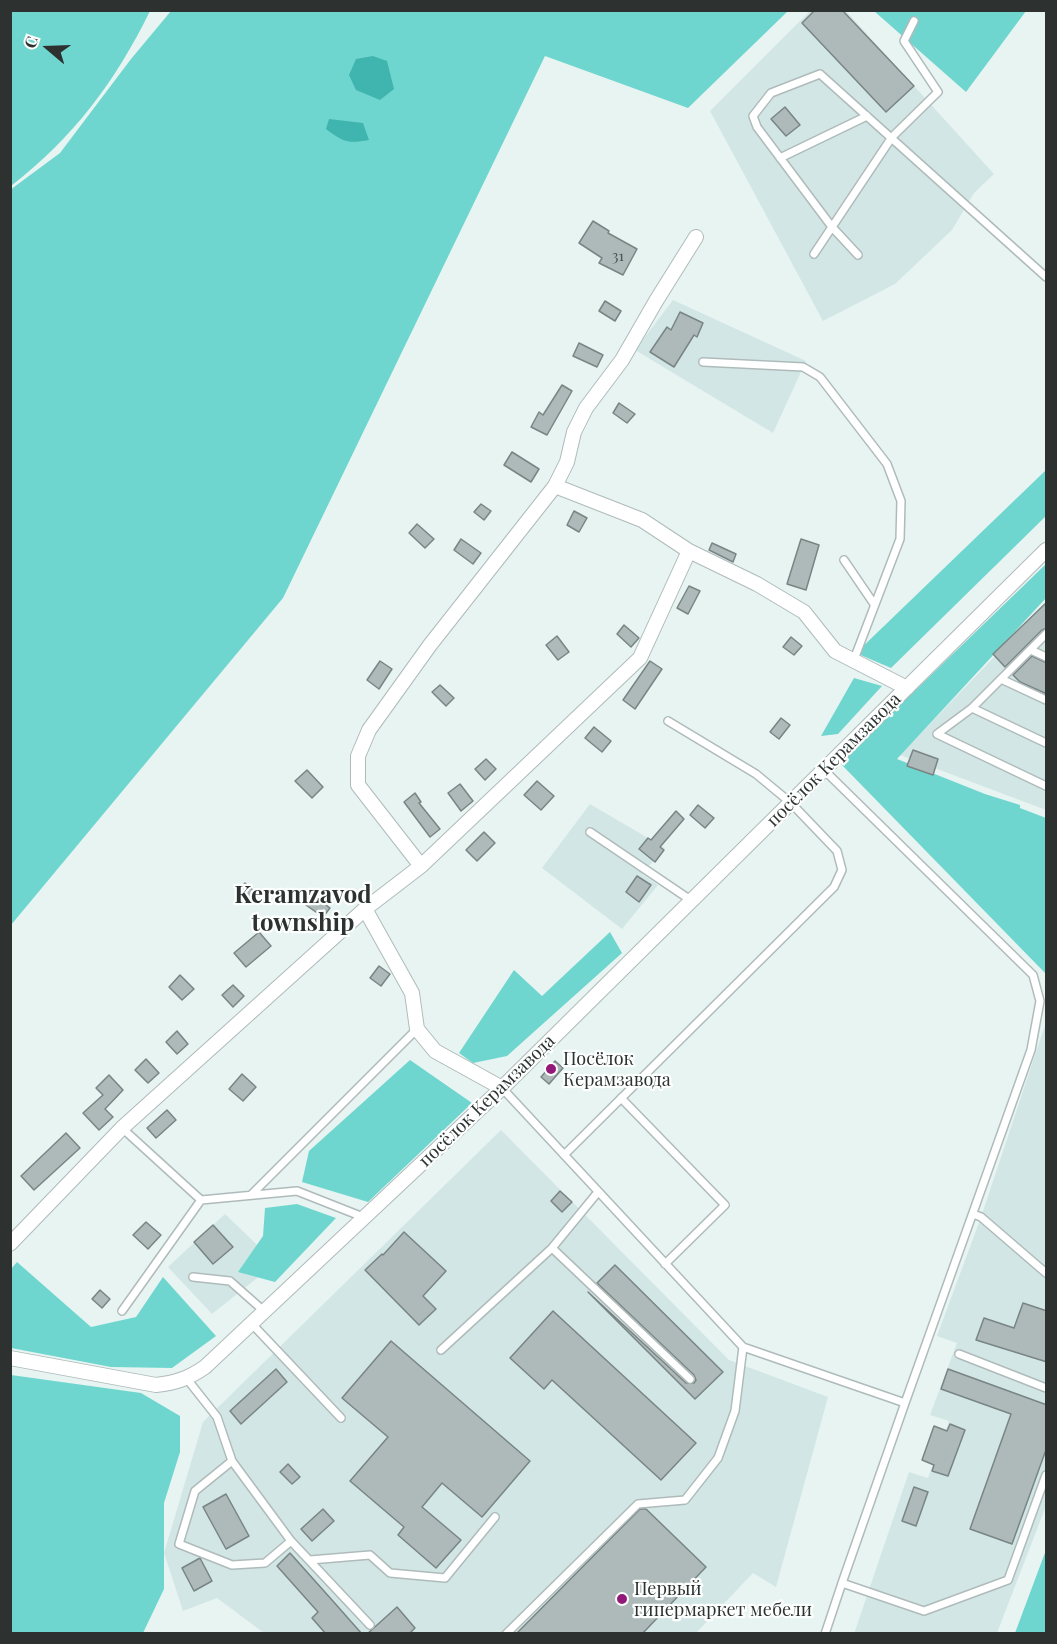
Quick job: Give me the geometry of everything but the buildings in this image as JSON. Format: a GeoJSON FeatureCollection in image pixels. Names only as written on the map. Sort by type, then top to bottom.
{"type":"FeatureCollection","features":[{"type":"Feature","properties":{"kind":"street"},"geometry":{"type":"LineString","coordinates":[[421,866],[358,785],[358,756],[369,730],[430,645],[555,486],[567,462],[574,432],[586,408],[622,360],[696,237]]}},
{"type":"Feature","properties":{"kind":"street"},"geometry":{"type":"LineString","coordinates":[[555,486],[642,520],[689,551],[758,584],[804,612],[835,651],[907,688]]}},
{"type":"Feature","properties":{"kind":"street","name":"посёлок Керамзавода"},"geometry":{"type":"LineString","coordinates":[[10,1358],[156,1385],[173,1384],[187,1379],[205,1367],[502,1088],[1047,550]]}},
{"type":"Feature","properties":{"kind":"street"},"geometry":{"type":"LineString","coordinates":[[10,1244],[122,1128],[365,909],[421,866],[640,658],[689,551]]}},
{"type":"Feature","properties":{"kind":"street"},"geometry":{"type":"LineString","coordinates":[[365,909],[412,993],[417,1029],[435,1051],[502,1088]]}},
{"type":"Feature","properties":{"kind":"lane"},"geometry":{"type":"LineString","coordinates":[[814,254],[892,137],[938,92],[904,41],[914,21]]}},
{"type":"Feature","properties":{"kind":"lane"},"geometry":{"type":"LineString","coordinates":[[858,255],[832,227],[757,127],[753,116],[771,93],[820,74],[1047,277]]}},
{"type":"Feature","properties":{"kind":"lane"},"geometry":{"type":"LineString","coordinates":[[780,158],[867,116]]}},
{"type":"Feature","properties":{"kind":"lane"},"geometry":{"type":"LineString","coordinates":[[703,362],[803,367],[820,377],[887,465],[901,501],[900,539],[853,662]]}},
{"type":"Feature","properties":{"kind":"lane"},"geometry":{"type":"LineString","coordinates":[[844,560],[874,604]]}},
{"type":"Feature","properties":{"kind":"lane"},"geometry":{"type":"LineString","coordinates":[[1047,634],[972,708],[937,734],[1047,786]]}},
{"type":"Feature","properties":{"kind":"lane"},"geometry":{"type":"LineString","coordinates":[[1031,650],[1047,657]]}},
{"type":"Feature","properties":{"kind":"lane"},"geometry":{"type":"LineString","coordinates":[[1001,679],[1047,700]]}},
{"type":"Feature","properties":{"kind":"lane"},"geometry":{"type":"LineString","coordinates":[[972,708],[1047,743]]}},
{"type":"Feature","properties":{"kind":"lane"},"geometry":{"type":"LineString","coordinates":[[564,1155],[834,887],[842,870],[837,851],[790,803],[756,774],[668,721]]}},
{"type":"Feature","properties":{"kind":"lane"},"geometry":{"type":"LineString","coordinates":[[824,770],[1033,975],[1040,1001],[1031,1050],[825,1634]]}},
{"type":"Feature","properties":{"kind":"lane"},"geometry":{"type":"LineString","coordinates":[[590,832],[692,900]]}},
{"type":"Feature","properties":{"kind":"lane"},"geometry":{"type":"LineString","coordinates":[[251,1196],[417,1029]]}},
{"type":"Feature","properties":{"kind":"lane"},"geometry":{"type":"LineString","coordinates":[[502,1088],[742,1347],[905,1403]]}},
{"type":"Feature","properties":{"kind":"lane"},"geometry":{"type":"LineString","coordinates":[[621,1098],[725,1204],[665,1264]]}},
{"type":"Feature","properties":{"kind":"lane"},"geometry":{"type":"LineString","coordinates":[[122,1128],[201,1200],[297,1191],[366,1218]]}},
{"type":"Feature","properties":{"kind":"lane"},"geometry":{"type":"LineString","coordinates":[[441,1350],[552,1248],[598,1192]]}},
{"type":"Feature","properties":{"kind":"lane"},"geometry":{"type":"LineString","coordinates":[[122,1311],[201,1200]]}},
{"type":"Feature","properties":{"kind":"lane"},"geometry":{"type":"LineString","coordinates":[[973,1214],[981,1217],[1047,1273]]}},
{"type":"Feature","properties":{"kind":"lane"},"geometry":{"type":"LineString","coordinates":[[552,1248],[690,1379]]}},
{"type":"Feature","properties":{"kind":"lane"},"geometry":{"type":"LineString","coordinates":[[193,1277],[230,1281],[265,1312]]}},
{"type":"Feature","properties":{"kind":"lane"},"geometry":{"type":"LineString","coordinates":[[252,1324],[340,1419]]}},
{"type":"Feature","properties":{"kind":"lane"},"geometry":{"type":"LineString","coordinates":[[506,1634],[638,1504],[685,1500],[718,1458],[735,1411],[742,1347]]}},
{"type":"Feature","properties":{"kind":"lane"},"geometry":{"type":"LineString","coordinates":[[959,1354],[1047,1388]]}},
{"type":"Feature","properties":{"kind":"lane"},"geometry":{"type":"LineString","coordinates":[[187,1379],[217,1418],[232,1461],[291,1541],[370,1625]]}},
{"type":"Feature","properties":{"kind":"lane"},"geometry":{"type":"LineString","coordinates":[[232,1461],[195,1491],[179,1544],[232,1565],[264,1563],[291,1541]]}},
{"type":"Feature","properties":{"kind":"lane"},"geometry":{"type":"LineString","coordinates":[[842,1583],[924,1611],[1008,1580],[1047,1475]]}},
{"type":"Feature","properties":{"kind":"lane"},"geometry":{"type":"LineString","coordinates":[[310,1560],[370,1555],[390,1573],[445,1578],[495,1517]]}},
{"type":"Feature","properties":{"kind":"shaded area"},"geometry":{"type":"Polygon","coordinates":[[[10,11],[150,11],[137,37],[91,107],[54,148],[11,186],[10,11]]]}},
{"type":"Feature","properties":{"kind":"shaded area"},"geometry":{"type":"Polygon","coordinates":[[[171,11],[788,11],[688,108],[545,56],[283,598],[11,925],[10,190],[60,153],[131,59],[171,11]]]}},
{"type":"Feature","properties":{"kind":"shaded area"},"geometry":{"type":"Polygon","coordinates":[[[810,11],[846,11],[994,174],[974,193],[952,230],[895,284],[823,321],[710,111],[810,11]]]}},
{"type":"Feature","properties":{"kind":"shaded area"},"geometry":{"type":"Polygon","coordinates":[[[874,11],[1026,11],[966,92],[874,11]]]}},
{"type":"Feature","properties":{"kind":"shaded area"},"geometry":{"type":"Polygon","coordinates":[[[373,56],[387,61],[394,89],[380,100],[356,90],[349,75],[356,59],[373,56]]]}},
{"type":"Feature","properties":{"kind":"shaded area"},"geometry":{"type":"Polygon","coordinates":[[[329,119],[363,123],[369,140],[351,142],[337,137],[326,129],[329,119]]]}},
{"type":"Feature","properties":{"kind":"shaded area"},"geometry":{"type":"Polygon","coordinates":[[[673,300],[806,361],[773,433],[635,350],[673,300]]]}},
{"type":"Feature","properties":{"kind":"shaded area"},"geometry":{"type":"Polygon","coordinates":[[[1046,470],[1046,516],[891,668],[856,653],[1046,470]]]}},
{"type":"Feature","properties":{"kind":"shaded area"},"geometry":{"type":"Polygon","coordinates":[[[1046,564],[1046,598],[897,759],[985,794],[1020,805],[1020,808],[1046,818],[1046,974],[840,763],[1046,564]]]}},
{"type":"Feature","properties":{"kind":"shaded area"},"geometry":{"type":"Polygon","coordinates":[[[1046,603],[1046,810],[900,755],[1046,603]]]}},
{"type":"Feature","properties":{"kind":"shaded area"},"geometry":{"type":"Polygon","coordinates":[[[854,678],[882,686],[838,734],[821,736],[854,678]]]}},
{"type":"Feature","properties":{"kind":"shaded area"},"geometry":{"type":"Polygon","coordinates":[[[590,804],[665,848],[642,874],[658,885],[622,929],[542,868],[590,804]]]}},
{"type":"Feature","properties":{"kind":"shaded area"},"geometry":{"type":"Polygon","coordinates":[[[610,932],[622,953],[507,1056],[473,1063],[459,1053],[514,970],[542,996],[610,932]]]}},
{"type":"Feature","properties":{"kind":"shaded area"},"geometry":{"type":"Polygon","coordinates":[[[1046,1026],[1046,1506],[997,1633],[854,1634],[909,1472],[928,1478],[949,1421],[930,1415],[957,1343],[937,1336],[981,1217],[1046,1026]]]}},
{"type":"Feature","properties":{"kind":"shaded area"},"geometry":{"type":"Polygon","coordinates":[[[410,1060],[472,1103],[368,1202],[302,1182],[309,1151],[410,1060]]]}},
{"type":"Feature","properties":{"kind":"shaded area"},"geometry":{"type":"Polygon","coordinates":[[[501,1130],[729,1360],[828,1397],[776,1587],[753,1573],[696,1633],[264,1633],[217,1598],[183,1611],[164,1553],[203,1422],[501,1130]]]}},
{"type":"Feature","properties":{"kind":"shaded area"},"geometry":{"type":"Polygon","coordinates":[[[297,1204],[336,1218],[275,1282],[238,1272],[263,1236],[265,1208],[297,1204]]]}},
{"type":"Feature","properties":{"kind":"shaded area"},"geometry":{"type":"Polygon","coordinates":[[[225,1214],[276,1263],[212,1314],[168,1267],[225,1214]]]}},
{"type":"Feature","properties":{"kind":"shaded area"},"geometry":{"type":"Polygon","coordinates":[[[17,1262],[91,1327],[136,1317],[163,1277],[216,1336],[172,1368],[111,1367],[11,1348],[11,1269],[17,1262]]]}},
{"type":"Feature","properties":{"kind":"shaded area"},"geometry":{"type":"Polygon","coordinates":[[[11,1375],[141,1393],[180,1416],[180,1452],[164,1503],[164,1589],[143,1633],[11,1633],[11,1375]]]}},
{"type":"Feature","properties":{"kind":"shaded area"},"geometry":{"type":"Polygon","coordinates":[[[1046,1550],[1046,1633],[1015,1633],[1046,1550]]]}},
{"type":"Feature","properties":{"kind":"place","name":"Посёлок Керамзавода"},"geometry":{"type":"Point","coordinates":[551,1069]}},
{"type":"Feature","properties":{"kind":"place","name":"Первый гипермаркет мебели"},"geometry":{"type":"Point","coordinates":[622,1599]}},
{"type":"Feature","properties":{"kind":"district","name":"Keramzavod township"},"geometry":{"type":"Point","coordinates":[303,910]}}]}
